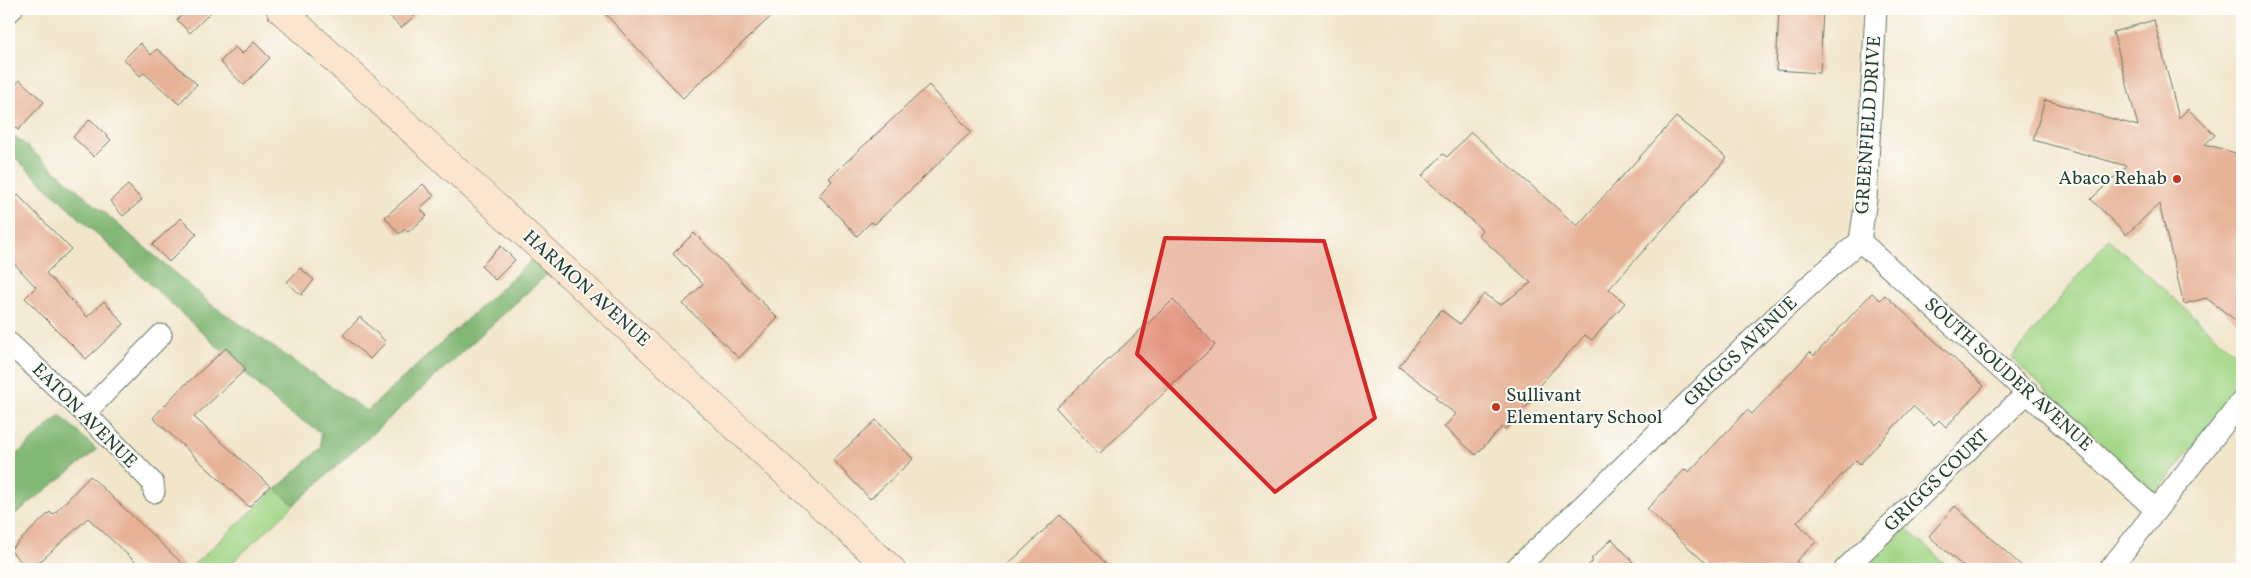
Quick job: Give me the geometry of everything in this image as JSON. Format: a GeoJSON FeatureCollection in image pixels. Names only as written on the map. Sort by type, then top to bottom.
{"type":"FeatureCollection","features":[{"type":"Feature","properties":{"kind":"main road","name":"HARMON AVENUE"},"geometry":{"type":"LineString","coordinates":[[280,9],[891,569]]}},
{"type":"Feature","properties":{"kind":"street"},"geometry":{"type":"LineString","coordinates":[[9,12],[12,9]]}},
{"type":"Feature","properties":{"kind":"street","name":"GREENFIELD DRIVE"},"geometry":{"type":"LineString","coordinates":[[1860,241],[1866,199],[1876,9]]}},
{"type":"Feature","properties":{"kind":"street","name":"SOUTH SOUDER AVENUE"},"geometry":{"type":"LineString","coordinates":[[1860,241],[2156,510]]}},
{"type":"Feature","properties":{"kind":"street","name":"GRIGGS AVENUE"},"geometry":{"type":"LineString","coordinates":[[1515,569],[1653,438],[1746,345],[1818,277],[1860,241]]}},
{"type":"Feature","properties":{"kind":"street"},"geometry":{"type":"LineString","coordinates":[[84,413],[161,335]]}},
{"type":"Feature","properties":{"kind":"street","name":"EATON AVENUE"},"geometry":{"type":"LineString","coordinates":[[9,343],[84,413],[152,483],[154,492]]}},
{"type":"Feature","properties":{"kind":"street","name":"GRIGGS COURT"},"geometry":{"type":"LineString","coordinates":[[1845,569],[2028,392]]}},
{"type":"Feature","properties":{"kind":"street"},"geometry":{"type":"LineString","coordinates":[[2110,569],[2242,401]]}},
{"type":"Feature","properties":{"kind":"highlighted area"},"geometry":{"type":"Polygon","coordinates":[[[1165,238],[1324,241],[1375,418],[1275,492],[1137,354],[1165,238]]]}},
{"type":"Feature","properties":{"kind":"green space"},"geometry":{"type":"Polygon","coordinates":[[[9,131],[212,305],[367,411],[537,255],[553,269],[294,505],[276,489],[322,447],[321,432],[286,411],[9,152],[9,131]]]}},
{"type":"Feature","properties":{"kind":"green space"},"geometry":{"type":"Polygon","coordinates":[[[2108,239],[2242,360],[2242,383],[2155,495],[2012,358],[2108,239]]]}},
{"type":"Feature","properties":{"kind":"green space"},"geometry":{"type":"Polygon","coordinates":[[[60,415],[97,450],[9,519],[9,462],[60,415]]]}},
{"type":"Feature","properties":{"kind":"green space"},"geometry":{"type":"Polygon","coordinates":[[[276,489],[294,505],[225,569],[189,569],[276,489]]]}},
{"type":"Feature","properties":{"kind":"green space"},"geometry":{"type":"Polygon","coordinates":[[[1906,528],[1951,569],[1862,569],[1906,528]]]}},
{"type":"Feature","properties":{"kind":"building"},"geometry":{"type":"Polygon","coordinates":[[[188,9],[214,9],[190,33],[177,20],[188,9]]]}},
{"type":"Feature","properties":{"kind":"building"},"geometry":{"type":"Polygon","coordinates":[[[383,9],[422,9],[401,28],[383,9]]]}},
{"type":"Feature","properties":{"kind":"building"},"geometry":{"type":"Polygon","coordinates":[[[601,9],[779,9],[683,98],[601,9]]]}},
{"type":"Feature","properties":{"kind":"building"},"geometry":{"type":"Polygon","coordinates":[[[1779,9],[1823,9],[1820,73],[1776,70],[1779,9]]]}},
{"type":"Feature","properties":{"kind":"building","name":"Abaco Rehab"},"geometry":{"type":"Polygon","coordinates":[[[2154,20],[2179,118],[2188,109],[2215,135],[2205,144],[2242,155],[2242,325],[2206,298],[2184,304],[2159,204],[2126,235],[2091,199],[2127,166],[2033,140],[2045,100],[2138,126],[2113,32],[2154,20]]]}},
{"type":"Feature","properties":{"kind":"building"},"geometry":{"type":"Polygon","coordinates":[[[254,42],[270,58],[244,85],[220,62],[235,47],[242,54],[254,42]]]}},
{"type":"Feature","properties":{"kind":"building"},"geometry":{"type":"Polygon","coordinates":[[[140,43],[151,55],[157,49],[197,84],[179,104],[144,73],[140,76],[124,59],[140,43]]]}},
{"type":"Feature","properties":{"kind":"building"},"geometry":{"type":"Polygon","coordinates":[[[20,80],[44,102],[18,130],[9,121],[9,92],[20,80]]]}},
{"type":"Feature","properties":{"kind":"building"},"geometry":{"type":"Polygon","coordinates":[[[929,85],[971,132],[875,224],[871,222],[857,236],[819,195],[832,181],[829,178],[929,85]]]}},
{"type":"Feature","properties":{"kind":"building"},"geometry":{"type":"Polygon","coordinates":[[[1676,117],[1727,158],[1609,289],[1625,303],[1592,340],[1585,335],[1535,390],[1539,393],[1505,430],[1502,427],[1476,455],[1444,427],[1456,414],[1435,398],[1437,395],[1399,367],[1441,310],[1460,324],[1484,294],[1500,305],[1531,283],[1478,235],[1482,230],[1422,176],[1443,154],[1447,157],[1471,132],[1577,226],[1676,117]]]}},
{"type":"Feature","properties":{"kind":"building"},"geometry":{"type":"Polygon","coordinates":[[[90,119],[111,140],[94,157],[73,137],[90,119]]]}},
{"type":"Feature","properties":{"kind":"building"},"geometry":{"type":"Polygon","coordinates":[[[423,184],[434,196],[420,208],[427,216],[408,232],[405,229],[399,234],[385,217],[423,184]]]}},
{"type":"Feature","properties":{"kind":"building"},"geometry":{"type":"Polygon","coordinates":[[[128,185],[142,200],[123,216],[110,201],[128,185]]]}},
{"type":"Feature","properties":{"kind":"building"},"geometry":{"type":"Polygon","coordinates":[[[18,195],[71,249],[46,273],[87,317],[104,301],[124,324],[86,359],[25,298],[36,287],[9,258],[9,203],[18,195]]]}},
{"type":"Feature","properties":{"kind":"building"},"geometry":{"type":"Polygon","coordinates":[[[181,218],[197,234],[169,262],[152,245],[181,218]]]}},
{"type":"Feature","properties":{"kind":"building"},"geometry":{"type":"Polygon","coordinates":[[[694,233],[778,318],[739,358],[683,304],[703,284],[673,254],[694,233]]]}},
{"type":"Feature","properties":{"kind":"building"},"geometry":{"type":"Polygon","coordinates":[[[501,246],[515,260],[495,280],[481,266],[501,246]]]}},
{"type":"Feature","properties":{"kind":"building"},"geometry":{"type":"Polygon","coordinates":[[[300,268],[314,280],[301,295],[287,282],[300,268]]]}},
{"type":"Feature","properties":{"kind":"building"},"geometry":{"type":"Polygon","coordinates":[[[1872,293],[1880,300],[1885,295],[1984,386],[1946,427],[1939,420],[1934,425],[1913,406],[1860,464],[1856,460],[1797,522],[1816,542],[1796,561],[1805,569],[1712,569],[1647,509],[1685,469],[1689,472],[1747,410],[1752,414],[1810,352],[1814,356],[1872,293]]]}},
{"type":"Feature","properties":{"kind":"building"},"geometry":{"type":"Polygon","coordinates":[[[1173,300],[1215,345],[1099,454],[1056,408],[1173,300]]]}},
{"type":"Feature","properties":{"kind":"building"},"geometry":{"type":"Polygon","coordinates":[[[360,317],[386,342],[370,359],[343,335],[360,317]]]}},
{"type":"Feature","properties":{"kind":"building"},"geometry":{"type":"Polygon","coordinates":[[[226,348],[246,369],[194,417],[270,486],[249,507],[153,418],[177,392],[226,348]]]}},
{"type":"Feature","properties":{"kind":"building"},"geometry":{"type":"Polygon","coordinates":[[[876,420],[913,459],[870,499],[833,460],[876,420]]]}},
{"type":"Feature","properties":{"kind":"building"},"geometry":{"type":"Polygon","coordinates":[[[90,476],[188,569],[143,569],[88,518],[32,569],[28,569],[10,550],[50,512],[53,515],[90,476]]]}},
{"type":"Feature","properties":{"kind":"building"},"geometry":{"type":"Polygon","coordinates":[[[1955,506],[2025,569],[1966,569],[1929,536],[1955,506]]]}},
{"type":"Feature","properties":{"kind":"building"},"geometry":{"type":"Polygon","coordinates":[[[1060,515],[1111,569],[1003,569],[1060,515]]]}},
{"type":"Feature","properties":{"kind":"building"},"geometry":{"type":"Polygon","coordinates":[[[1612,539],[1633,562],[1624,569],[1584,569],[1593,561],[1591,559],[1612,539]]]}},
{"type":"Feature","properties":{"kind":"place","name":"Abaco Rehab"},"geometry":{"type":"Point","coordinates":[2177,179]}},
{"type":"Feature","properties":{"kind":"place","name":"Sullivant Elementary School"},"geometry":{"type":"Point","coordinates":[1496,407]}}]}
